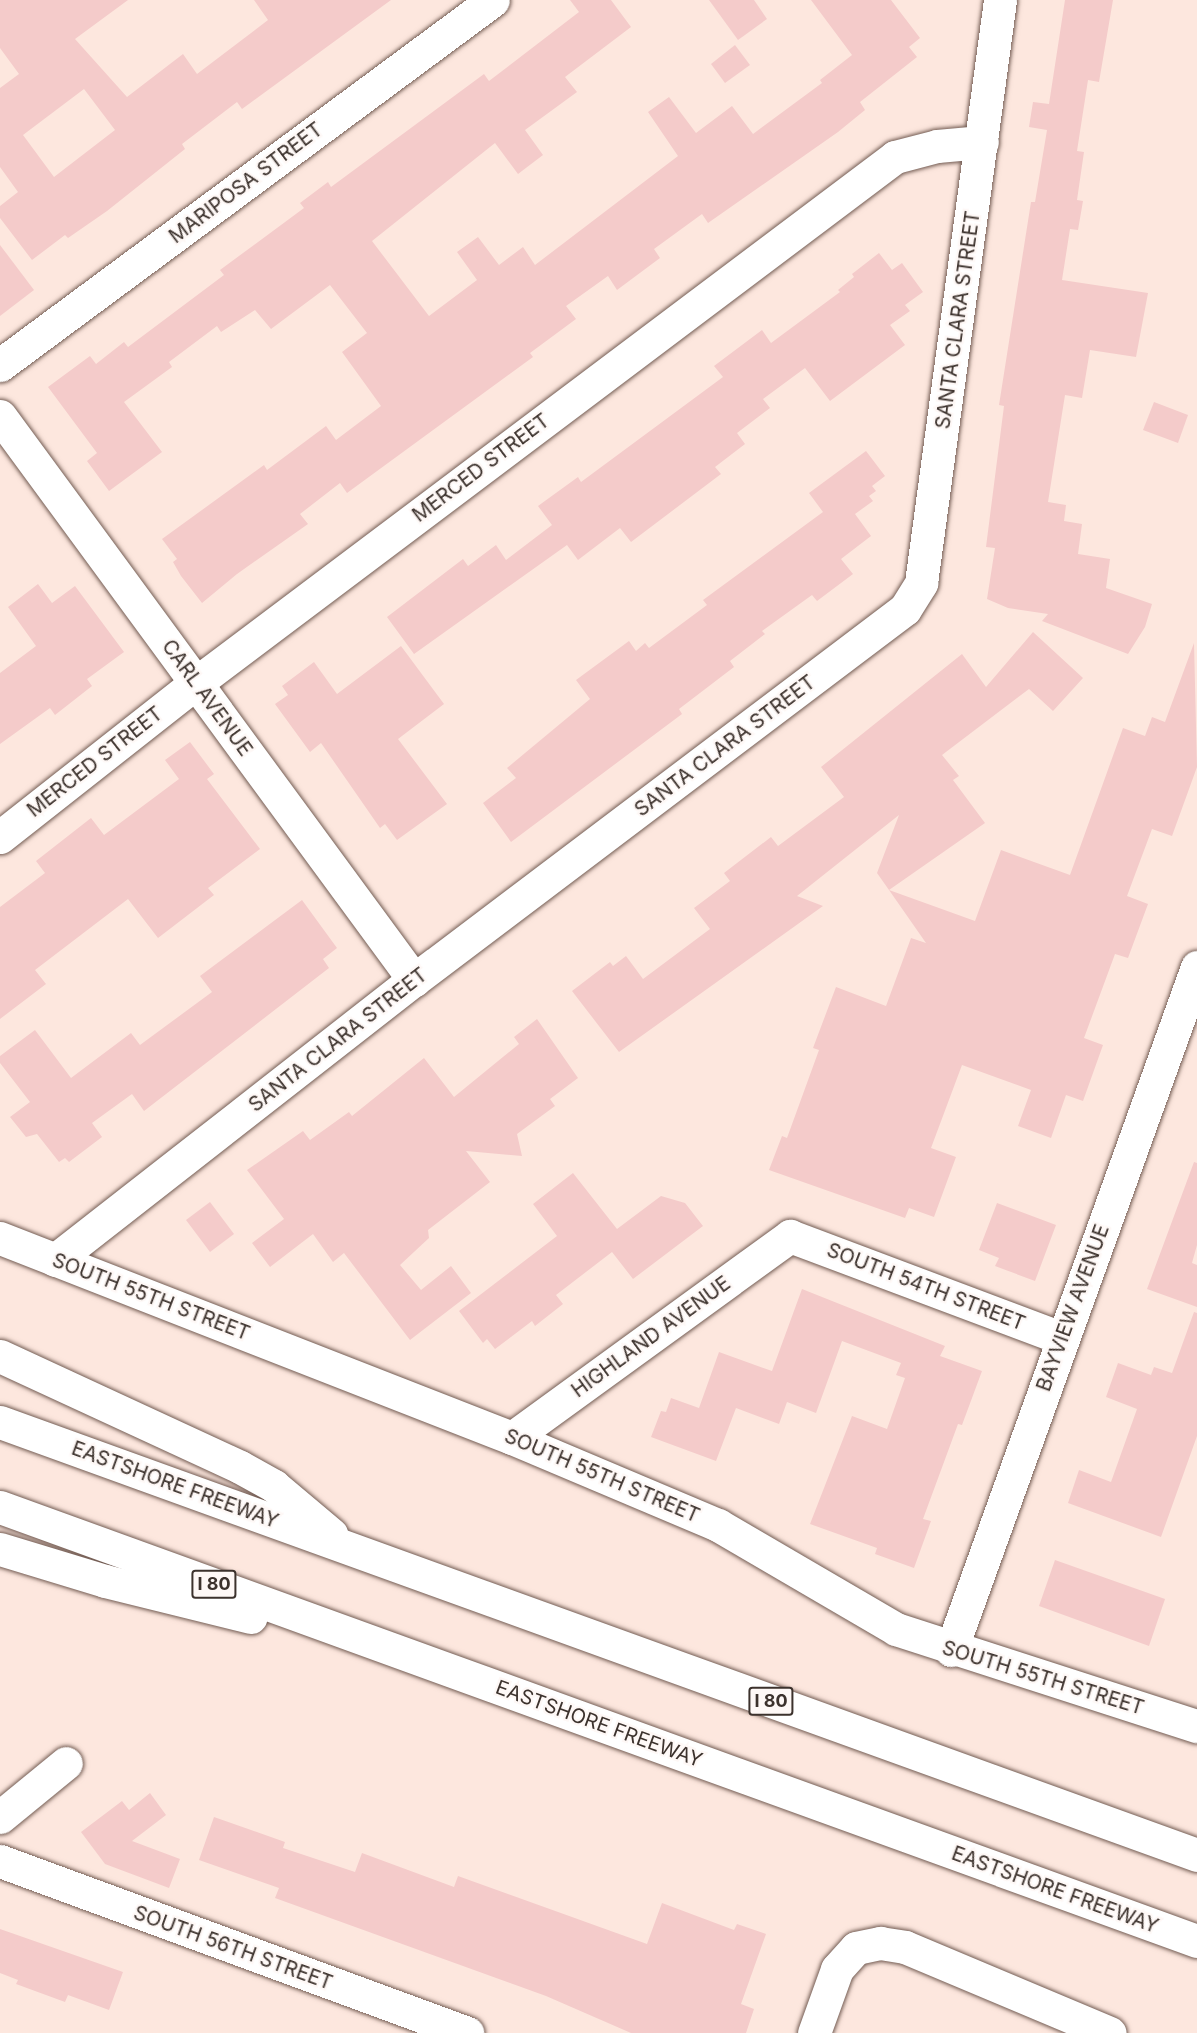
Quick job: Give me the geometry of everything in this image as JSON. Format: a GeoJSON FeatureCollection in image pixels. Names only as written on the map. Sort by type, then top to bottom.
{"type":"FeatureCollection","features":[{"type":"Feature","properties":{"kind":"main road","name":"MARIPOSA STREET"},"geometry":{"type":"LineString","coordinates":[[0,365],[493,0]]}},
{"type":"Feature","properties":{"kind":"main road","name":"SANTA CLARA STREET"},"geometry":{"type":"LineString","coordinates":[[55,1260],[414,980],[906,609],[921,583],[1000,0]]}},
{"type":"Feature","properties":{"kind":"main road","name":"MERCED STREET"},"geometry":{"type":"LineString","coordinates":[[0,837],[196,682],[895,157],[937,146],[982,142]]}},
{"type":"Feature","properties":{"kind":"main road","name":"CARL AVENUE"},"geometry":{"type":"LineString","coordinates":[[0,416],[414,980]]}},
{"type":"Feature","properties":{"kind":"main road","name":"BAYVIEW AVENUE"},"geometry":{"type":"LineString","coordinates":[[951,1650],[1197,968]]}},
{"type":"Feature","properties":{"kind":"main road","name":"SOUTH 54TH STREET"},"geometry":{"type":"LineString","coordinates":[[790,1236],[1062,1338]]}},
{"type":"Feature","properties":{"kind":"main road","name":"HIGHLAND AVENUE"},"geometry":{"type":"LineString","coordinates":[[512,1438],[790,1236]]}},
{"type":"Feature","properties":{"kind":"main road","name":"SOUTH 55TH STREET"},"geometry":{"type":"LineString","coordinates":[[0,1238],[512,1438],[718,1525],[896,1629],[951,1650],[1197,1726]]}},
{"type":"Feature","properties":{"kind":"main road"},"geometry":{"type":"LineString","coordinates":[[0,1356],[274,1486],[346,1547]]}},
{"type":"Feature","properties":{"kind":"main road","name":"EASTSHORE FREEWAY"},"geometry":{"type":"LineString","coordinates":[[0,1422],[1197,1855]]}},
{"type":"Feature","properties":{"kind":"main road","name":"EASTSHORE FREEWAY"},"geometry":{"type":"LineString","coordinates":[[0,1507],[1197,1941]]}},
{"type":"Feature","properties":{"kind":"main road"},"geometry":{"type":"LineString","coordinates":[[0,1549],[105,1581],[427,1661]]}},
{"type":"Feature","properties":{"kind":"main road"},"geometry":{"type":"LineString","coordinates":[[0,1817],[66,1763]]}},
{"type":"Feature","properties":{"kind":"main road","name":"SOUTH 56TH STREET"},"geometry":{"type":"LineString","coordinates":[[0,1861],[467,2033]]}},
{"type":"Feature","properties":{"kind":"main road"},"geometry":{"type":"LineString","coordinates":[[814,2033],[837,1969],[855,1948],[880,1943],[905,1947],[1110,2033]]}},
{"type":"Feature","properties":{"kind":"building"},"geometry":{"type":"Polygon","coordinates":[[[0,0],[128,0],[75,39],[127,97],[183,54],[197,74],[268,20],[254,0],[391,0],[242,109],[237,102],[182,144],[185,149],[107,211],[68,238],[65,235],[32,260],[0,218],[0,206],[18,192],[0,167],[0,88],[19,74],[0,48],[0,0]],[[84,89],[23,135],[54,177],[115,130],[84,89]]]}},
{"type":"Feature","properties":{"kind":"building"},"geometry":{"type":"Polygon","coordinates":[[[570,0],[611,0],[631,27],[565,77],[577,92],[525,130],[543,155],[518,174],[495,143],[372,241],[429,316],[477,280],[457,252],[478,237],[499,265],[523,247],[535,265],[678,156],[648,112],[669,97],[696,133],[732,106],[753,134],[822,83],[820,80],[852,55],[811,0],[891,0],[920,38],[909,47],[917,57],[860,102],[865,110],[838,132],[708,223],[702,214],[654,249],[660,258],[617,290],[608,276],[566,306],[576,319],[530,353],[533,357],[347,493],[340,483],[300,514],[308,524],[237,574],[202,603],[181,576],[173,562],[177,559],[162,539],[264,465],[267,470],[326,426],[336,440],[381,406],[342,352],[367,333],[330,285],[271,329],[255,310],[221,332],[217,326],[169,362],[172,367],[124,402],[162,452],[109,491],[87,461],[97,453],[48,387],[90,356],[96,364],[124,342],[128,347],[224,275],[220,270],[304,208],[300,203],[328,182],[331,187],[484,74],[489,81],[579,12],[570,0]]]}},
{"type":"Feature","properties":{"kind":"building"},"geometry":{"type":"Polygon","coordinates":[[[709,0],[754,0],[767,19],[738,40],[709,0]]]}},
{"type":"Feature","properties":{"kind":"building"},"geometry":{"type":"Polygon","coordinates":[[[1065,0],[1113,0],[1099,82],[1088,80],[1077,151],[1084,152],[1077,200],[1083,201],[1078,230],[1070,229],[1062,280],[1148,293],[1136,357],[1090,350],[1082,398],[1065,395],[1048,502],[1066,505],[1064,521],[1082,524],[1078,554],[1110,559],[1106,588],[1152,604],[1145,627],[1128,654],[1042,621],[1048,614],[1008,608],[987,599],[995,548],[986,547],[1004,406],[999,405],[1031,202],[1035,202],[1047,130],[1029,127],[1033,102],[1049,104],[1065,0]]]}},
{"type":"Feature","properties":{"kind":"building"},"geometry":{"type":"Polygon","coordinates":[[[735,45],[750,65],[725,83],[711,64],[735,45]]]}},
{"type":"Feature","properties":{"kind":"building"},"geometry":{"type":"Polygon","coordinates":[[[0,245],[34,290],[0,316],[0,245]]]}},
{"type":"Feature","properties":{"kind":"building"},"geometry":{"type":"Polygon","coordinates":[[[879,253],[892,270],[902,263],[923,292],[905,305],[910,311],[890,325],[905,345],[830,401],[805,368],[763,399],[770,408],[737,433],[745,444],[715,467],[721,474],[631,542],[620,528],[578,560],[567,545],[414,654],[387,617],[463,559],[468,566],[496,545],[506,560],[552,525],[538,506],[578,477],[581,482],[723,377],[714,366],[762,330],[771,343],[840,292],[838,290],[854,277],[852,274],[879,253]]]}},
{"type":"Feature","properties":{"kind":"building"},"geometry":{"type":"Polygon","coordinates":[[[1154,402],[1188,415],[1178,443],[1143,430],[1154,402]]]}},
{"type":"Feature","properties":{"kind":"building"},"geometry":{"type":"Polygon","coordinates":[[[866,451],[885,476],[872,486],[876,491],[869,496],[873,501],[855,514],[871,536],[841,559],[853,574],[817,601],[812,595],[762,631],[765,634],[730,661],[734,667],[679,709],[682,714],[511,842],[483,803],[516,778],[507,768],[590,699],[576,680],[629,641],[636,651],[645,643],[649,648],[707,605],[703,600],[823,512],[809,493],[866,451]]]}},
{"type":"Feature","properties":{"kind":"building"},"geometry":{"type":"Polygon","coordinates":[[[38,584],[52,603],[75,586],[124,652],[87,679],[92,686],[55,715],[50,708],[0,744],[0,673],[36,646],[8,607],[38,584]]]}},
{"type":"Feature","properties":{"kind":"building"},"geometry":{"type":"Polygon","coordinates":[[[1033,632],[1083,678],[1053,711],[1029,689],[942,755],[959,776],[953,780],[985,823],[889,890],[877,873],[899,815],[797,896],[823,906],[619,1052],[572,991],[610,962],[613,966],[626,956],[643,979],[710,929],[694,908],[730,881],[724,873],[771,837],[778,846],[844,797],[821,767],[962,654],[986,687],[1033,632]]]}},
{"type":"Feature","properties":{"kind":"building"},"geometry":{"type":"Polygon","coordinates":[[[1194,643],[1197,767],[1172,836],[1152,829],[1127,896],[1148,904],[1128,958],[1115,954],[1084,1038],[1103,1045],[1083,1101],[1066,1095],[1051,1138],[1018,1126],[1031,1090],[962,1065],[931,1148],[956,1157],[934,1217],[909,1208],[905,1218],[769,1170],[782,1136],[787,1138],[819,1050],[813,1048],[836,987],[886,1006],[911,938],[926,943],[889,890],[975,921],[1001,850],[1070,875],[1123,728],[1145,736],[1152,717],[1165,722],[1194,643]]]}},
{"type":"Feature","properties":{"kind":"building"},"geometry":{"type":"Polygon","coordinates":[[[401,646],[444,704],[398,739],[447,804],[397,840],[385,824],[380,828],[321,743],[310,752],[275,704],[288,695],[282,686],[314,662],[337,694],[401,646]]]}},
{"type":"Feature","properties":{"kind":"building"},"geometry":{"type":"Polygon","coordinates":[[[190,742],[214,774],[207,779],[260,849],[208,888],[214,895],[158,938],[128,899],[35,970],[46,984],[0,1019],[0,907],[45,873],[36,861],[91,818],[104,835],[179,779],[165,760],[190,742]]]}},
{"type":"Feature","properties":{"kind":"building"},"geometry":{"type":"Polygon","coordinates":[[[302,900],[337,948],[323,959],[329,968],[144,1111],[132,1094],[92,1123],[102,1137],[69,1162],[65,1158],[59,1162],[37,1134],[26,1137],[10,1117],[30,1102],[0,1063],[0,1056],[35,1030],[71,1078],[131,1033],[140,1045],[212,992],[200,976],[302,900]]]}},
{"type":"Feature","properties":{"kind":"building"},"geometry":{"type":"Polygon","coordinates":[[[537,1019],[578,1078],[550,1099],[555,1106],[517,1134],[522,1156],[466,1151],[490,1182],[428,1230],[429,1238],[400,1265],[421,1290],[451,1266],[471,1293],[410,1340],[344,1253],[333,1262],[313,1234],[270,1267],[252,1243],[284,1219],[247,1170],[303,1131],[310,1140],[349,1112],[352,1116],[424,1058],[454,1097],[519,1044],[514,1037],[537,1019]]]}},
{"type":"Feature","properties":{"kind":"building"},"geometry":{"type":"Polygon","coordinates":[[[1194,1162],[1197,1163],[1197,1245],[1192,1263],[1197,1265],[1197,1307],[1147,1289],[1194,1162]]]}},
{"type":"Feature","properties":{"kind":"building"},"geometry":{"type":"Polygon","coordinates":[[[573,1173],[617,1229],[661,1196],[685,1203],[703,1226],[633,1279],[612,1252],[556,1295],[563,1304],[535,1326],[532,1321],[495,1349],[487,1339],[483,1343],[459,1311],[557,1236],[533,1204],[573,1173]]]}},
{"type":"Feature","properties":{"kind":"building"},"geometry":{"type":"Polygon","coordinates":[[[210,1202],[234,1234],[210,1252],[186,1220],[210,1202]]]}},
{"type":"Feature","properties":{"kind":"building"},"geometry":{"type":"Polygon","coordinates":[[[997,1203],[1056,1225],[1035,1281],[995,1266],[999,1258],[979,1250],[997,1203]]]}},
{"type":"Feature","properties":{"kind":"building"},"geometry":{"type":"Polygon","coordinates":[[[802,1289],[945,1346],[940,1356],[982,1371],[962,1425],[958,1424],[923,1519],[931,1521],[914,1568],[875,1554],[877,1548],[810,1524],[852,1416],[887,1429],[905,1378],[896,1375],[901,1363],[842,1341],[816,1413],[787,1402],[779,1424],[736,1408],[716,1461],[651,1437],[661,1411],[666,1412],[671,1398],[699,1408],[719,1352],[772,1371],[802,1289]]]}},
{"type":"Feature","properties":{"kind":"building"},"geometry":{"type":"Polygon","coordinates":[[[1194,1312],[1197,1313],[1197,1436],[1161,1537],[1068,1503],[1079,1470],[1111,1482],[1137,1409],[1106,1397],[1118,1363],[1151,1375],[1154,1367],[1172,1373],[1194,1312]]]}},
{"type":"Feature","properties":{"kind":"building"},"geometry":{"type":"Polygon","coordinates":[[[1055,1560],[1165,1599],[1149,1646],[1039,1606],[1055,1560]]]}},
{"type":"Feature","properties":{"kind":"building"},"geometry":{"type":"Polygon","coordinates":[[[150,1793],[166,1815],[132,1841],[180,1859],[169,1888],[105,1864],[81,1832],[122,1801],[129,1810],[150,1793]]]}},
{"type":"Feature","properties":{"kind":"building"},"geometry":{"type":"Polygon","coordinates":[[[214,1817],[285,1842],[283,1848],[355,1872],[362,1853],[454,1887],[458,1876],[647,1944],[662,1903],[734,1930],[737,1924],[766,1934],[741,2004],[754,2009],[746,2033],[631,2033],[546,1996],[275,1898],[279,1888],[199,1860],[214,1817]]]}},
{"type":"Feature","properties":{"kind":"building"},"geometry":{"type":"Polygon","coordinates":[[[0,1929],[123,1972],[109,2010],[68,1995],[65,2002],[16,1984],[18,1980],[0,1973],[0,1929]]]}}]}
